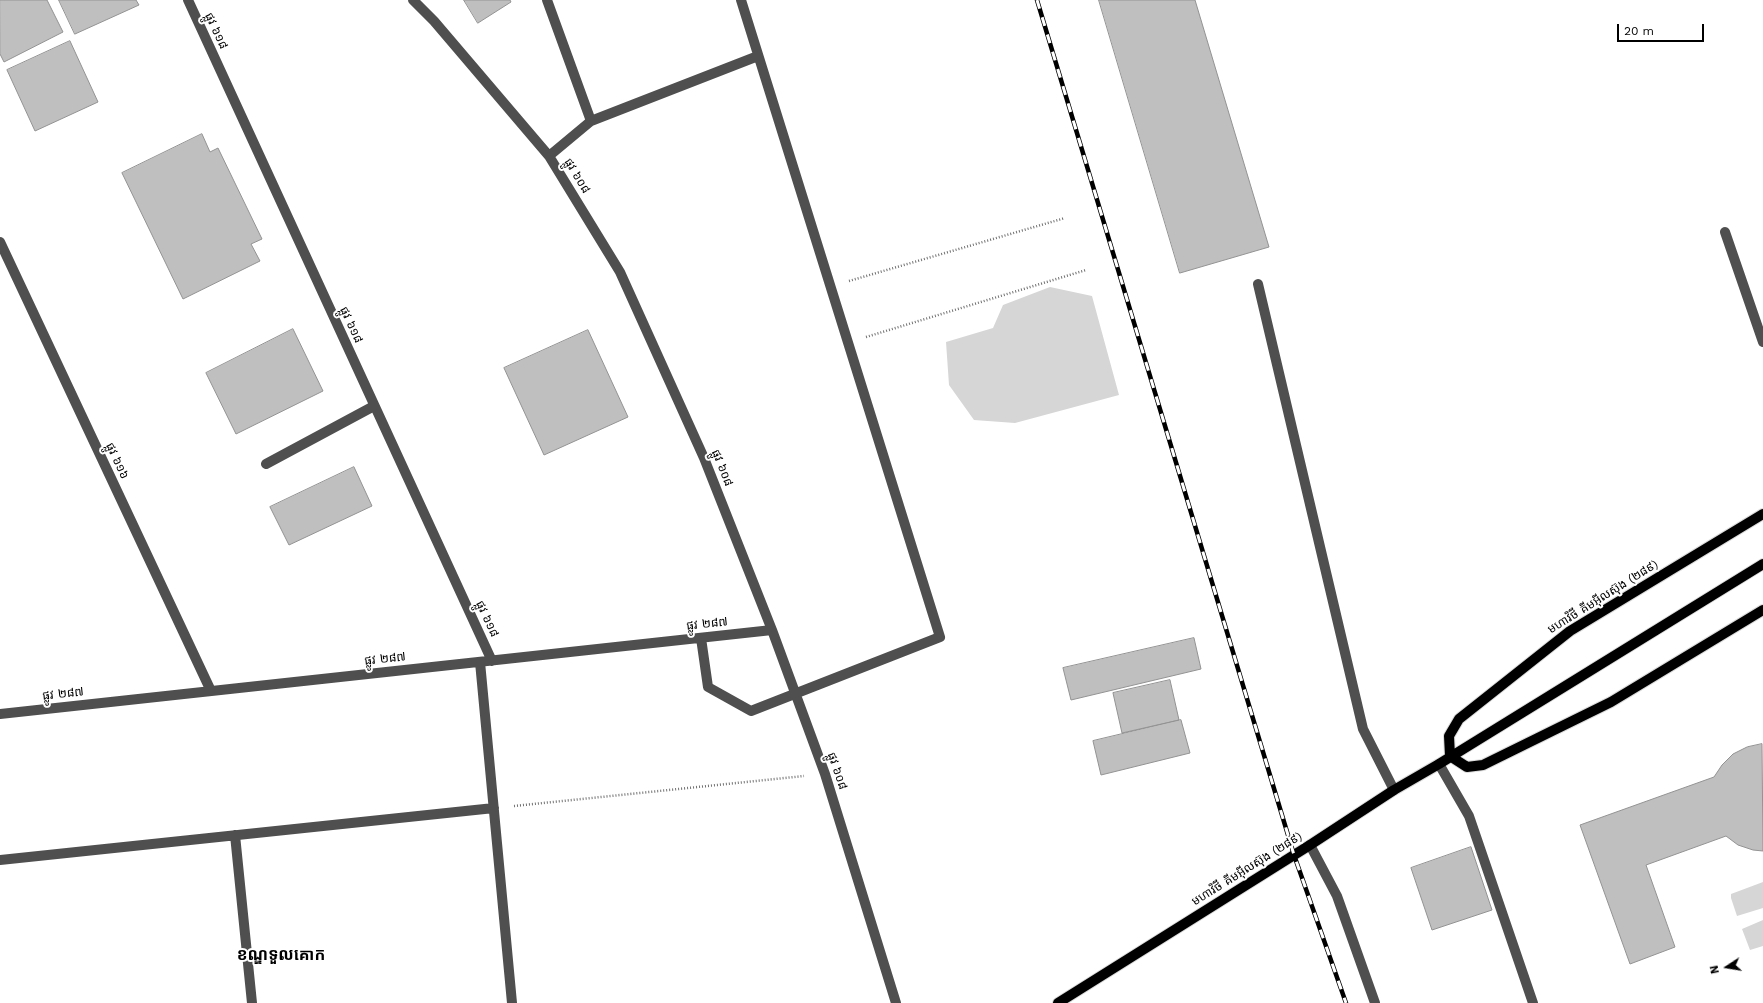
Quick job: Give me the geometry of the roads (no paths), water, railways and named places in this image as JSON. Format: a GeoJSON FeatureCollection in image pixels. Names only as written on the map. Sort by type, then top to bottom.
{"type":"FeatureCollection","features":[{"type":"Feature","properties":{"kind":"main road","name":"មហាវិថី គីមអ៊ីលស៊ុង (២៨៩)"},"geometry":{"type":"LineString","coordinates":[[1058,1003],[1310,845],[1394,790],[1439,764],[1450,756],[1449,736],[1459,718],[1570,630],[1763,514]]}},
{"type":"Feature","properties":{"kind":"main road"},"geometry":{"type":"LineString","coordinates":[[1763,564],[1450,756],[1467,767],[1483,765],[1611,702],[1763,610]]}},
{"type":"Feature","properties":{"kind":"street","name":"ផ្លូវ ៦១៨"},"geometry":{"type":"LineString","coordinates":[[188,0],[492,660]]}},
{"type":"Feature","properties":{"kind":"street","name":"ផ្លូវ ៦០៨"},"geometry":{"type":"LineString","coordinates":[[413,0],[434,21],[549,156],[620,272],[704,458],[796,693],[825,774],[896,1003]]}},
{"type":"Feature","properties":{"kind":"street"},"geometry":{"type":"LineString","coordinates":[[546,0],[591,121]]}},
{"type":"Feature","properties":{"kind":"street"},"geometry":{"type":"LineString","coordinates":[[701,638],[708,687],[751,711],[940,637],[741,0]]}},
{"type":"Feature","properties":{"kind":"street"},"geometry":{"type":"LineString","coordinates":[[549,156],[591,121],[758,56]]}},
{"type":"Feature","properties":{"kind":"street"},"geometry":{"type":"LineString","coordinates":[[1725,232],[1763,342]]}},
{"type":"Feature","properties":{"kind":"street","name":"ផ្លូវ ៦១៦"},"geometry":{"type":"LineString","coordinates":[[0,242],[211,691]]}},
{"type":"Feature","properties":{"kind":"street"},"geometry":{"type":"LineString","coordinates":[[1258,284],[1363,729],[1394,790]]}},
{"type":"Feature","properties":{"kind":"street"},"geometry":{"type":"LineString","coordinates":[[266,464],[374,406]]}},
{"type":"Feature","properties":{"kind":"street","name":"ផ្លូវ ២៨៧"},"geometry":{"type":"LineString","coordinates":[[0,714],[772,630]]}},
{"type":"Feature","properties":{"kind":"street"},"geometry":{"type":"LineString","coordinates":[[480,662],[512,1003]]}},
{"type":"Feature","properties":{"kind":"street"},"geometry":{"type":"LineString","coordinates":[[1439,764],[1469,816],[1533,1003]]}},
{"type":"Feature","properties":{"kind":"street"},"geometry":{"type":"LineString","coordinates":[[0,860],[494,808]]}},
{"type":"Feature","properties":{"kind":"street"},"geometry":{"type":"LineString","coordinates":[[235,835],[252,1003]]}},
{"type":"Feature","properties":{"kind":"street"},"geometry":{"type":"LineString","coordinates":[[1310,845],[1337,896],[1375,1003]]}},
{"type":"Feature","properties":{"kind":"railway"},"geometry":{"type":"LineString","coordinates":[[1037,0],[1294,855],[1346,1003]]}},
{"type":"Feature","properties":{"kind":"district","name":"ខណ្ឌទួលគោក"},"geometry":{"type":"Point","coordinates":[281,955]}}]}
